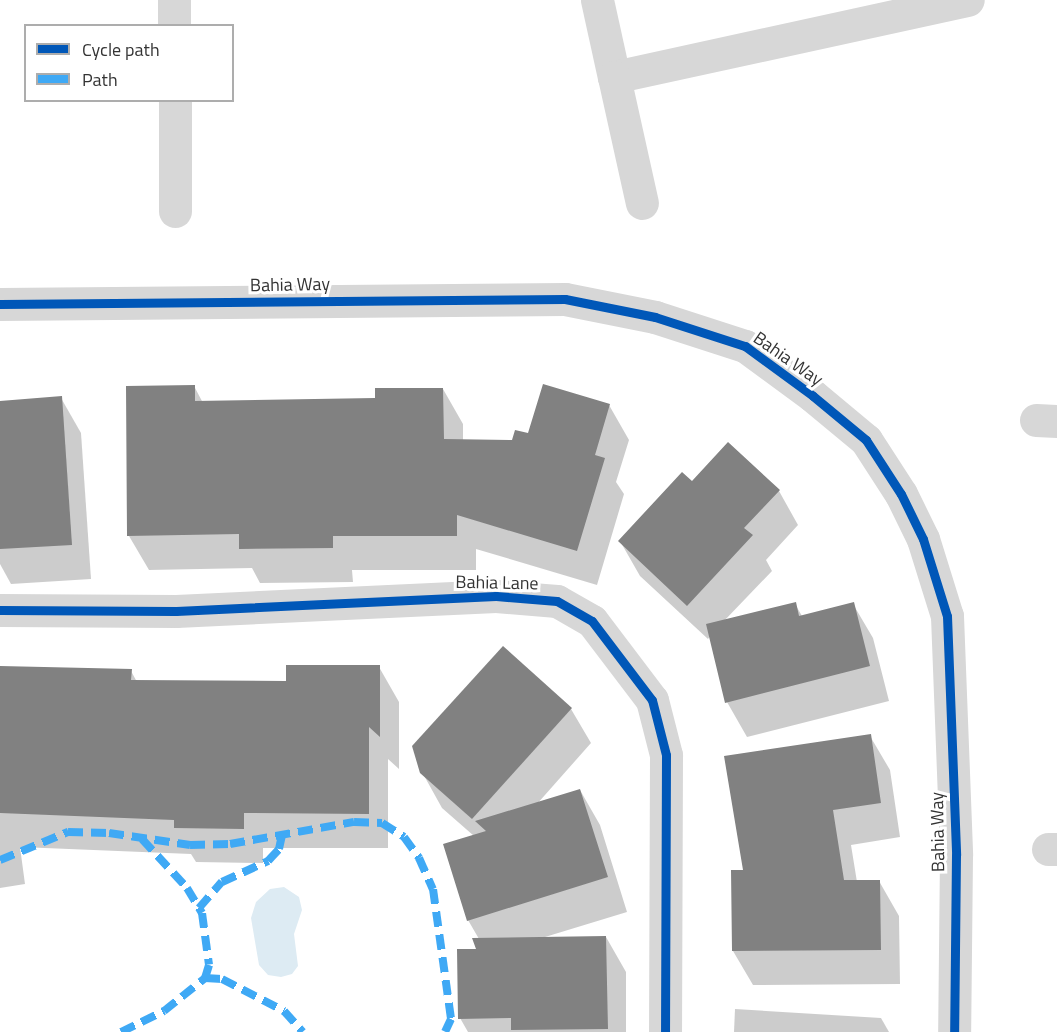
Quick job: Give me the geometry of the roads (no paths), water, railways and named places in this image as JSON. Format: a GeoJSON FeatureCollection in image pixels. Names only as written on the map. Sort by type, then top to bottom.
{"type":"FeatureCollection","features":[{"type":"Feature","properties":{"kind":"street"},"geometry":{"type":"LineString","coordinates":[[174,0],[174,24]]}},
{"type":"Feature","properties":{"kind":"street"},"geometry":{"type":"LineString","coordinates":[[597,0],[642,203]]}},
{"type":"Feature","properties":{"kind":"street"},"geometry":{"type":"LineString","coordinates":[[614,77],[968,0]]}},
{"type":"Feature","properties":{"kind":"street"},"geometry":{"type":"LineString","coordinates":[[175,102],[175,211]]}},
{"type":"Feature","properties":{"kind":"street","name":"Bahia Way"},"geometry":{"type":"LineString","coordinates":[[0,304],[565,299],[655,317],[745,346],[813,396],[866,440],[901,494],[923,539],[946,616],[956,855],[954,1032]]}},
{"type":"Feature","properties":{"kind":"street","name":"Bahia Lane"},"geometry":{"type":"LineString","coordinates":[[0,610],[176,611],[496,596],[557,601],[592,621],[652,700],[666,755],[665,1032]]}}]}
